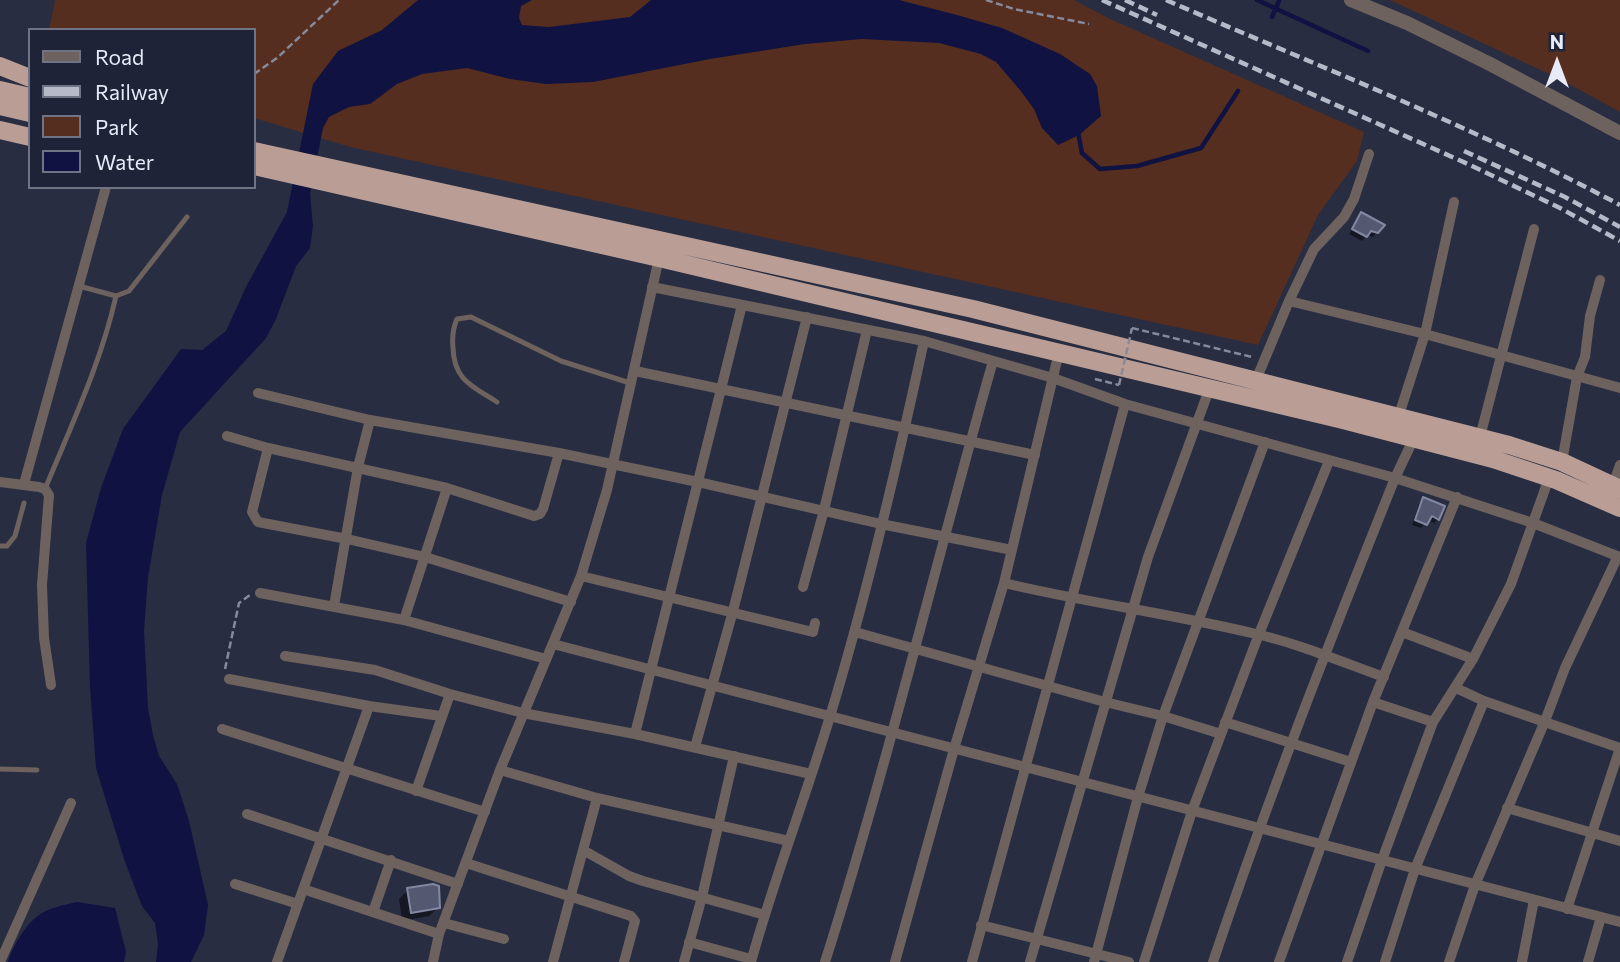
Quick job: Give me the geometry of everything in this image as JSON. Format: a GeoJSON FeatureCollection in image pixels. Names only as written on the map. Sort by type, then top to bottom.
{"type":"FeatureCollection","features":[{"type":"Feature","properties":{"kind":"highway"},"geometry":{"type":"LineString","coordinates":[[0,66],[28,77]]}},
{"type":"Feature","properties":{"kind":"highway"},"geometry":{"type":"LineString","coordinates":[[0,131],[28,137]]}},
{"type":"Feature","properties":{"kind":"highway"},"geometry":{"type":"LineString","coordinates":[[256,159],[1413,438],[1493,459],[1549,478],[1620,508]]}},
{"type":"Feature","properties":{"kind":"highway"},"geometry":{"type":"LineString","coordinates":[[320,174],[973,309],[1480,437],[1562,462],[1616,487]]}},
{"type":"Feature","properties":{"kind":"street"},"geometry":{"type":"LineString","coordinates":[[1351,0],[1407,23],[1488,63],[1620,133]]}},
{"type":"Feature","properties":{"kind":"street"},"geometry":{"type":"LineString","coordinates":[[1256,380],[1314,249],[1344,217],[1354,199],[1368,154]]}},
{"type":"Feature","properties":{"kind":"street"},"geometry":{"type":"LineString","coordinates":[[24,484],[105,189]]}},
{"type":"Feature","properties":{"kind":"street"},"geometry":{"type":"LineString","coordinates":[[1399,415],[1425,334],[1454,202]]}},
{"type":"Feature","properties":{"kind":"street"},"geometry":{"type":"LineString","coordinates":[[1480,437],[1534,229]]}},
{"type":"Feature","properties":{"kind":"street"},"geometry":{"type":"LineString","coordinates":[[433,962],[442,928],[500,770],[571,602],[603,505],[659,258]]}},
{"type":"Feature","properties":{"kind":"street"},"geometry":{"type":"LineString","coordinates":[[1562,462],[1577,377],[1585,357],[1590,316],[1600,280]]}},
{"type":"Feature","properties":{"kind":"street"},"geometry":{"type":"LineString","coordinates":[[652,287],[924,341],[1053,378],[1125,404],[1457,497],[1619,556],[1565,668],[1475,885],[1449,962]]}},
{"type":"Feature","properties":{"kind":"street"},"geometry":{"type":"LineString","coordinates":[[1289,301],[1425,334],[1620,388]]}},
{"type":"Feature","properties":{"kind":"street"},"geometry":{"type":"LineString","coordinates":[[635,734],[742,305]]}},
{"type":"Feature","properties":{"kind":"street"},"geometry":{"type":"LineString","coordinates":[[695,747],[733,611],[807,317]]}},
{"type":"Feature","properties":{"kind":"street"},"geometry":{"type":"LineString","coordinates":[[803,587],[867,330]]}},
{"type":"Feature","properties":{"kind":"street"},"geometry":{"type":"LineString","coordinates":[[689,942],[751,961],[855,632],[924,341]]}},
{"type":"Feature","properties":{"kind":"street"},"geometry":{"type":"LineString","coordinates":[[895,962],[954,749],[1004,583],[1059,352]]}},
{"type":"Feature","properties":{"kind":"street"},"geometry":{"type":"LineString","coordinates":[[825,962],[859,854],[993,361]]}},
{"type":"Feature","properties":{"kind":"street"},"geometry":{"type":"LineString","coordinates":[[635,370],[1035,455]]}},
{"type":"Feature","properties":{"kind":"street"},"geometry":{"type":"LineString","coordinates":[[1030,962],[1148,557],[1210,387]]}},
{"type":"Feature","properties":{"kind":"street"},"geometry":{"type":"LineString","coordinates":[[258,393],[370,420],[559,453],[1012,550]]}},
{"type":"Feature","properties":{"kind":"street"},"geometry":{"type":"LineString","coordinates":[[972,962],[1125,404]]}},
{"type":"Feature","properties":{"kind":"street"},"geometry":{"type":"LineString","coordinates":[[334,606],[358,467],[370,420]]}},
{"type":"Feature","properties":{"kind":"street"},"geometry":{"type":"LineString","coordinates":[[227,436],[268,448],[447,488],[534,516],[540,514],[543,509],[559,453]]}},
{"type":"Feature","properties":{"kind":"street"},"geometry":{"type":"LineString","coordinates":[[1213,962],[1290,743],[1413,438]]}},
{"type":"Feature","properties":{"kind":"street"},"geometry":{"type":"LineString","coordinates":[[1096,957],[1138,797],[1163,716],[1265,442]]}},
{"type":"Feature","properties":{"kind":"street"},"geometry":{"type":"LineString","coordinates":[[268,448],[252,512],[258,522],[425,557],[571,602]]}},
{"type":"Feature","properties":{"kind":"street"},"geometry":{"type":"LineString","coordinates":[[1144,962],[1192,811],[1259,634],[1329,461]]}},
{"type":"Feature","properties":{"kind":"street"},"geometry":{"type":"LineString","coordinates":[[1616,487],[1620,465]]}},
{"type":"Feature","properties":{"kind":"street"},"geometry":{"type":"LineString","coordinates":[[1348,962],[1433,722],[1473,659],[1511,584],[1549,478]]}},
{"type":"Feature","properties":{"kind":"street"},"geometry":{"type":"LineString","coordinates":[[0,482],[45,489],[49,495],[42,585],[44,638],[51,685]]}},
{"type":"Feature","properties":{"kind":"street"},"geometry":{"type":"LineString","coordinates":[[404,620],[447,488]]}},
{"type":"Feature","properties":{"kind":"street"},"geometry":{"type":"LineString","coordinates":[[1279,962],[1373,702],[1457,497]]}},
{"type":"Feature","properties":{"kind":"street"},"geometry":{"type":"LineString","coordinates":[[580,576],[813,632],[815,623]]}},
{"type":"Feature","properties":{"kind":"street"},"geometry":{"type":"LineString","coordinates":[[1004,583],[1071,599],[1134,608],[1259,634],[1384,677]]}},
{"type":"Feature","properties":{"kind":"street"},"geometry":{"type":"LineString","coordinates":[[260,593],[404,620],[546,659]]}},
{"type":"Feature","properties":{"kind":"street"},"geometry":{"type":"LineString","coordinates":[[855,632],[1221,734]]}},
{"type":"Feature","properties":{"kind":"street"},"geometry":{"type":"LineString","coordinates":[[1402,632],[1473,659]]}},
{"type":"Feature","properties":{"kind":"street"},"geometry":{"type":"LineString","coordinates":[[553,644],[1620,922]]}},
{"type":"Feature","properties":{"kind":"street"},"geometry":{"type":"LineString","coordinates":[[285,656],[375,670],[450,694],[523,713],[635,734],[811,774]]}},
{"type":"Feature","properties":{"kind":"street"},"geometry":{"type":"LineString","coordinates":[[229,680],[369,706],[441,716]]}},
{"type":"Feature","properties":{"kind":"street"},"geometry":{"type":"LineString","coordinates":[[1456,688],[1484,701],[1620,748],[1567,909]]}},
{"type":"Feature","properties":{"kind":"street"},"geometry":{"type":"LineString","coordinates":[[416,792],[450,694]]}},
{"type":"Feature","properties":{"kind":"street"},"geometry":{"type":"LineString","coordinates":[[1385,962],[1415,869],[1484,701]]}},
{"type":"Feature","properties":{"kind":"street"},"geometry":{"type":"LineString","coordinates":[[1373,702],[1433,722]]}},
{"type":"Feature","properties":{"kind":"street"},"geometry":{"type":"LineString","coordinates":[[277,962],[369,706]]}},
{"type":"Feature","properties":{"kind":"street"},"geometry":{"type":"LineString","coordinates":[[1225,722],[1351,762]]}},
{"type":"Feature","properties":{"kind":"street"},"geometry":{"type":"LineString","coordinates":[[222,729],[485,812]]}},
{"type":"Feature","properties":{"kind":"street"},"geometry":{"type":"LineString","coordinates":[[684,962],[702,897],[734,756]]}},
{"type":"Feature","properties":{"kind":"street"},"geometry":{"type":"LineString","coordinates":[[500,770],[597,797],[789,841]]}},
{"type":"Feature","properties":{"kind":"street"},"geometry":{"type":"LineString","coordinates":[[553,962],[597,797]]}},
{"type":"Feature","properties":{"kind":"street"},"geometry":{"type":"LineString","coordinates":[[0,962],[71,803]]}},
{"type":"Feature","properties":{"kind":"street"},"geometry":{"type":"LineString","coordinates":[[1507,808],[1620,841]]}},
{"type":"Feature","properties":{"kind":"street"},"geometry":{"type":"LineString","coordinates":[[247,814],[458,884]]}},
{"type":"Feature","properties":{"kind":"street"},"geometry":{"type":"LineString","coordinates":[[583,850],[629,876],[765,915]]}},
{"type":"Feature","properties":{"kind":"street"},"geometry":{"type":"LineString","coordinates":[[373,912],[391,860]]}},
{"type":"Feature","properties":{"kind":"street"},"geometry":{"type":"LineString","coordinates":[[466,863],[631,916],[635,921],[635,928],[624,962]]}},
{"type":"Feature","properties":{"kind":"street"},"geometry":{"type":"LineString","coordinates":[[235,884],[298,904]]}},
{"type":"Feature","properties":{"kind":"street"},"geometry":{"type":"LineString","coordinates":[[303,889],[373,912],[504,939]]}},
{"type":"Feature","properties":{"kind":"street"},"geometry":{"type":"LineString","coordinates":[[1522,962],[1534,900]]}},
{"type":"Feature","properties":{"kind":"street"},"geometry":{"type":"LineString","coordinates":[[1588,962],[1601,917]]}},
{"type":"Feature","properties":{"kind":"street"},"geometry":{"type":"LineString","coordinates":[[981,925],[1037,937],[1096,957],[1129,962]]}},
{"type":"Feature","properties":{"kind":"lane"},"geometry":{"type":"LineString","coordinates":[[79,286],[116,296],[129,291],[187,217]]}},
{"type":"Feature","properties":{"kind":"lane"},"geometry":{"type":"LineString","coordinates":[[45,489],[94,372],[116,296]]}},
{"type":"Feature","properties":{"kind":"lane"},"geometry":{"type":"LineString","coordinates":[[497,402],[466,383],[459,375],[454,363],[452,343],[457,319],[471,317],[561,361],[632,383]]}},
{"type":"Feature","properties":{"kind":"lane"},"geometry":{"type":"LineString","coordinates":[[0,546],[7,546],[15,536],[24,503]]}},
{"type":"Feature","properties":{"kind":"lane"},"geometry":{"type":"LineString","coordinates":[[0,769],[37,770]]}},
{"type":"Feature","properties":{"kind":"path"},"geometry":{"type":"LineString","coordinates":[[256,73],[277,58],[339,0]]}},
{"type":"Feature","properties":{"kind":"path"},"geometry":{"type":"LineString","coordinates":[[986,0],[1014,9],[1089,24]]}},
{"type":"Feature","properties":{"kind":"path"},"geometry":{"type":"LineString","coordinates":[[1094,379],[1119,385],[1132,328],[1265,360]]}},
{"type":"Feature","properties":{"kind":"path"},"geometry":{"type":"LineString","coordinates":[[229,680],[225,669],[239,603],[248,596],[260,593]]}},
{"type":"Feature","properties":{"kind":"green space"},"geometry":{"type":"Polygon","coordinates":[[[55,0],[1074,0],[1110,19],[1364,132],[1357,161],[1318,215],[1258,345],[350,147],[256,119],[256,28],[49,28],[55,0]]]}},
{"type":"Feature","properties":{"kind":"green space"},"geometry":{"type":"Polygon","coordinates":[[[1390,0],[1620,0],[1620,112],[1560,79],[1390,0]]]}},
{"type":"Feature","properties":{"kind":"water"},"geometry":{"type":"Polygon","coordinates":[[[418,0],[532,0],[521,6],[519,18],[522,25],[549,27],[630,17],[651,0],[899,0],[1002,28],[1060,54],[1090,74],[1097,86],[1101,116],[1079,135],[1058,145],[1042,128],[1034,109],[996,62],[981,54],[939,43],[862,39],[805,44],[710,59],[593,82],[546,84],[510,79],[467,68],[422,74],[397,84],[370,104],[349,107],[329,117],[323,128],[310,194],[313,226],[310,248],[296,266],[266,338],[180,432],[162,495],[148,577],[144,630],[148,708],[159,756],[177,784],[189,821],[208,905],[204,935],[191,962],[156,962],[158,944],[155,923],[142,906],[125,862],[96,768],[90,687],[86,543],[101,488],[123,429],[181,349],[202,350],[226,331],[246,287],[287,212],[313,84],[338,51],[382,30],[418,0]]]}},
{"type":"Feature","properties":{"kind":"water"},"geometry":{"type":"Polygon","coordinates":[[[77,902],[115,908],[126,952],[124,962],[8,962],[20,936],[34,919],[48,910],[77,902]]]}},
{"type":"Feature","properties":{"kind":"building"},"geometry":{"type":"Polygon","coordinates":[[[1361,212],[1385,225],[1378,233],[1371,231],[1367,237],[1352,229],[1361,212]]]}},
{"type":"Feature","properties":{"kind":"building"},"geometry":{"type":"Polygon","coordinates":[[[1423,497],[1445,506],[1439,520],[1432,516],[1427,525],[1415,520],[1423,497]]]}},
{"type":"Feature","properties":{"kind":"building"},"geometry":{"type":"Polygon","coordinates":[[[433,884],[439,886],[440,908],[411,913],[407,888],[433,884]]]}},
{"type":"Feature","properties":{"kind":"waterway"},"geometry":{"type":"LineString","coordinates":[[1257,0],[1368,51]]}},
{"type":"Feature","properties":{"kind":"waterway"},"geometry":{"type":"LineString","coordinates":[[1272,17],[1279,1]]}},
{"type":"Feature","properties":{"kind":"waterway"},"geometry":{"type":"LineString","coordinates":[[1078,132],[1082,153],[1100,169],[1137,166],[1201,148],[1238,91]]}},
{"type":"Feature","properties":{"kind":"railway"},"geometry":{"type":"LineString","coordinates":[[1102,0],[1470,165],[1560,208],[1620,241]]}},
{"type":"Feature","properties":{"kind":"railway"},"geometry":{"type":"LineString","coordinates":[[1125,0],[1157,15]]}},
{"type":"Feature","properties":{"kind":"railway"},"geometry":{"type":"LineString","coordinates":[[1166,0],[1452,123],[1620,205]]}},
{"type":"Feature","properties":{"kind":"railway"},"geometry":{"type":"LineString","coordinates":[[1464,151],[1565,197],[1620,227]]}}]}
